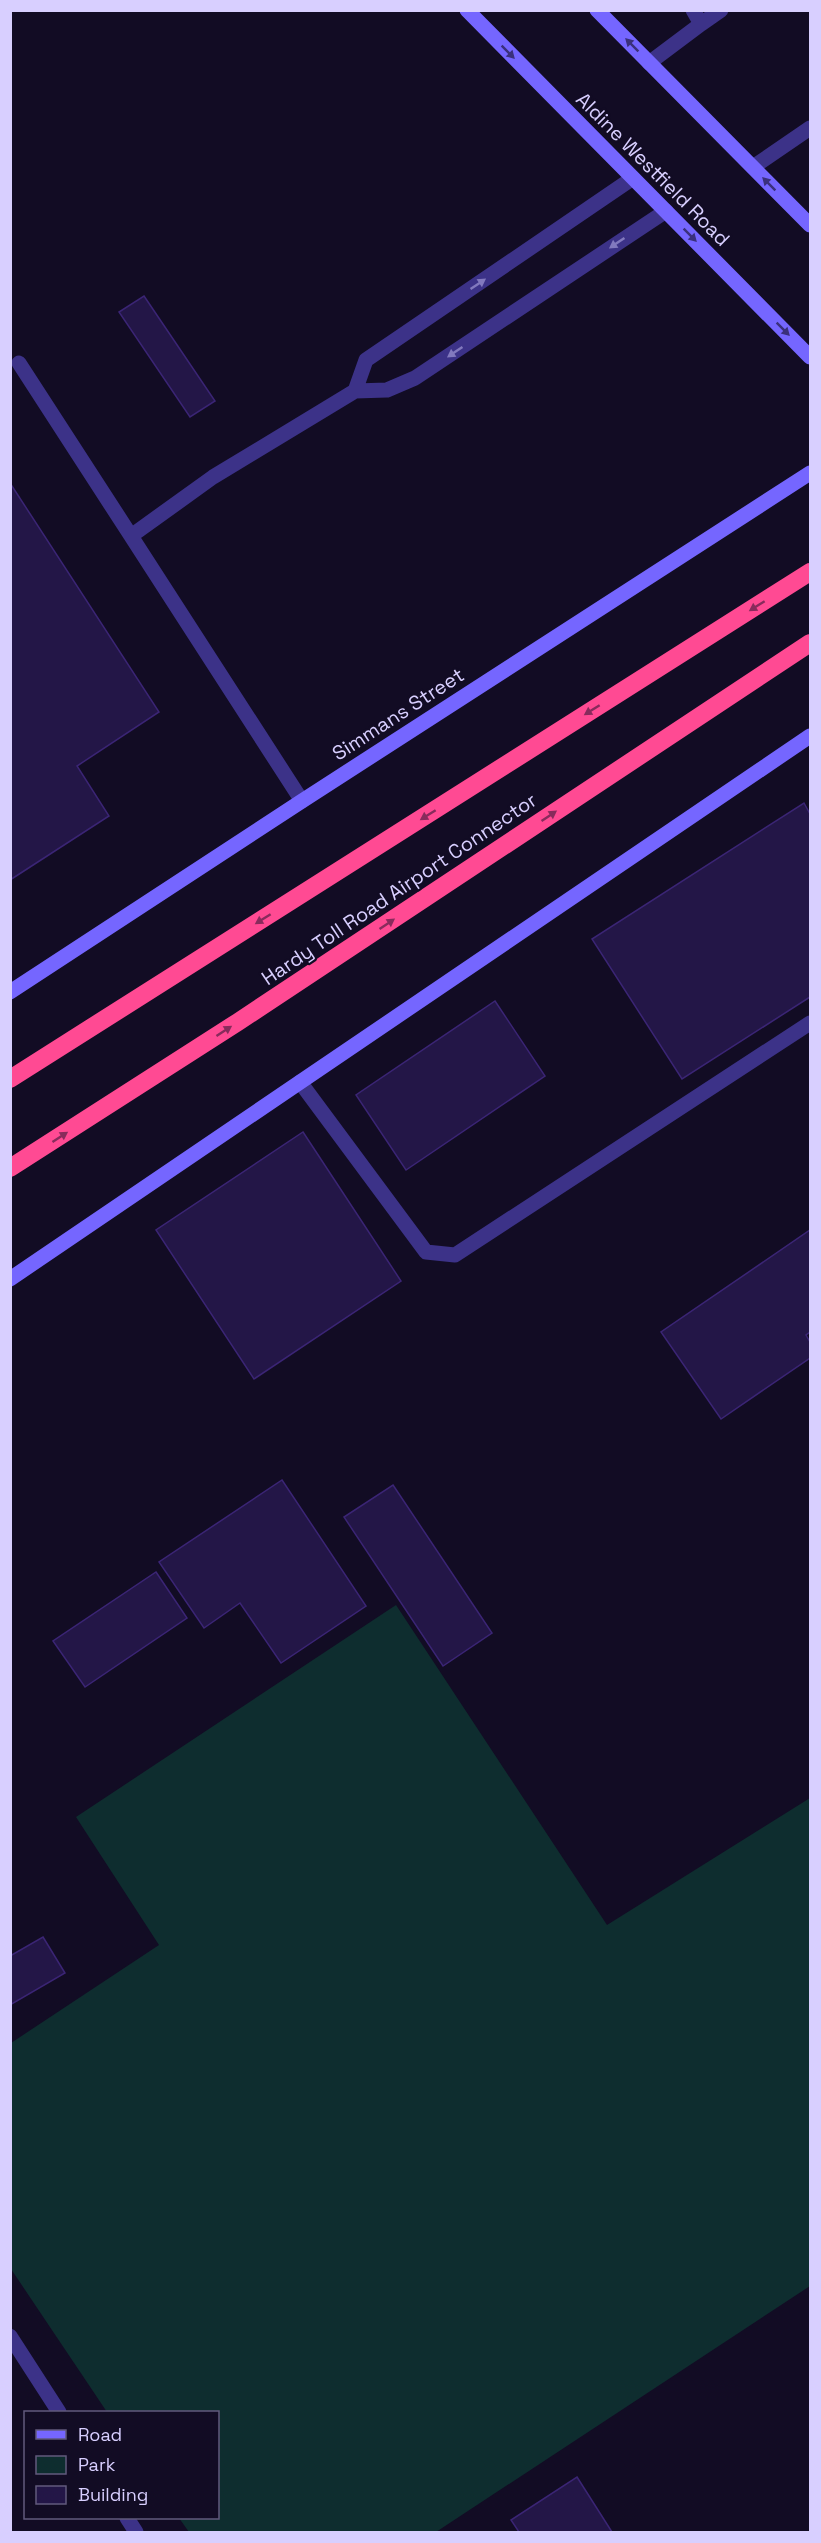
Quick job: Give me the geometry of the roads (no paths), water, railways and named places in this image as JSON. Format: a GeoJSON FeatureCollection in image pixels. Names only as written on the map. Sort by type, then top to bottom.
{"type":"FeatureCollection","features":[{"type":"Feature","properties":{"kind":"highway"},"geometry":{"type":"LineString","coordinates":[[10,1079],[808,573]]}},
{"type":"Feature","properties":{"kind":"highway","name":"Hardy Toll Road Airport Connector"},"geometry":{"type":"LineString","coordinates":[[10,1168],[238,1022],[810,643]]}},
{"type":"Feature","properties":{"kind":"main road","name":"Aldine Westfield Road"},"geometry":{"type":"LineString","coordinates":[[467,10],[810,357]]}},
{"type":"Feature","properties":{"kind":"main road"},"geometry":{"type":"LineString","coordinates":[[597,10],[810,225]]}},
{"type":"Feature","properties":{"kind":"main road","name":"Simmans Street"},"geometry":{"type":"LineString","coordinates":[[10,992],[810,473]]}},
{"type":"Feature","properties":{"kind":"main road"},"geometry":{"type":"LineString","coordinates":[[10,1279],[810,736]]}},
{"type":"Feature","properties":{"kind":"street"},"geometry":{"type":"LineString","coordinates":[[693,10],[701,24]]}},
{"type":"Feature","properties":{"kind":"street"},"geometry":{"type":"LineString","coordinates":[[650,63],[721,10]]}},
{"type":"Feature","properties":{"kind":"street"},"geometry":{"type":"LineString","coordinates":[[753,167],[810,128]]}},
{"type":"Feature","properties":{"kind":"street"},"geometry":{"type":"LineString","coordinates":[[355,391],[366,360],[633,178]]}},
{"type":"Feature","properties":{"kind":"street"},"geometry":{"type":"LineString","coordinates":[[131,536],[213,477],[355,391],[387,390],[415,378],[666,211]]}},
{"type":"Feature","properties":{"kind":"street"},"geometry":{"type":"LineString","coordinates":[[19,363],[302,801]]}},
{"type":"Feature","properties":{"kind":"street"},"geometry":{"type":"LineString","coordinates":[[300,1083],[426,1252],[455,1255],[810,1023]]}},
{"type":"Feature","properties":{"kind":"street"},"geometry":{"type":"LineString","coordinates":[[12,2343],[58,2411]]}},
{"type":"Feature","properties":{"kind":"street"},"geometry":{"type":"LineString","coordinates":[[128,2519],[136,2532]]}}]}
